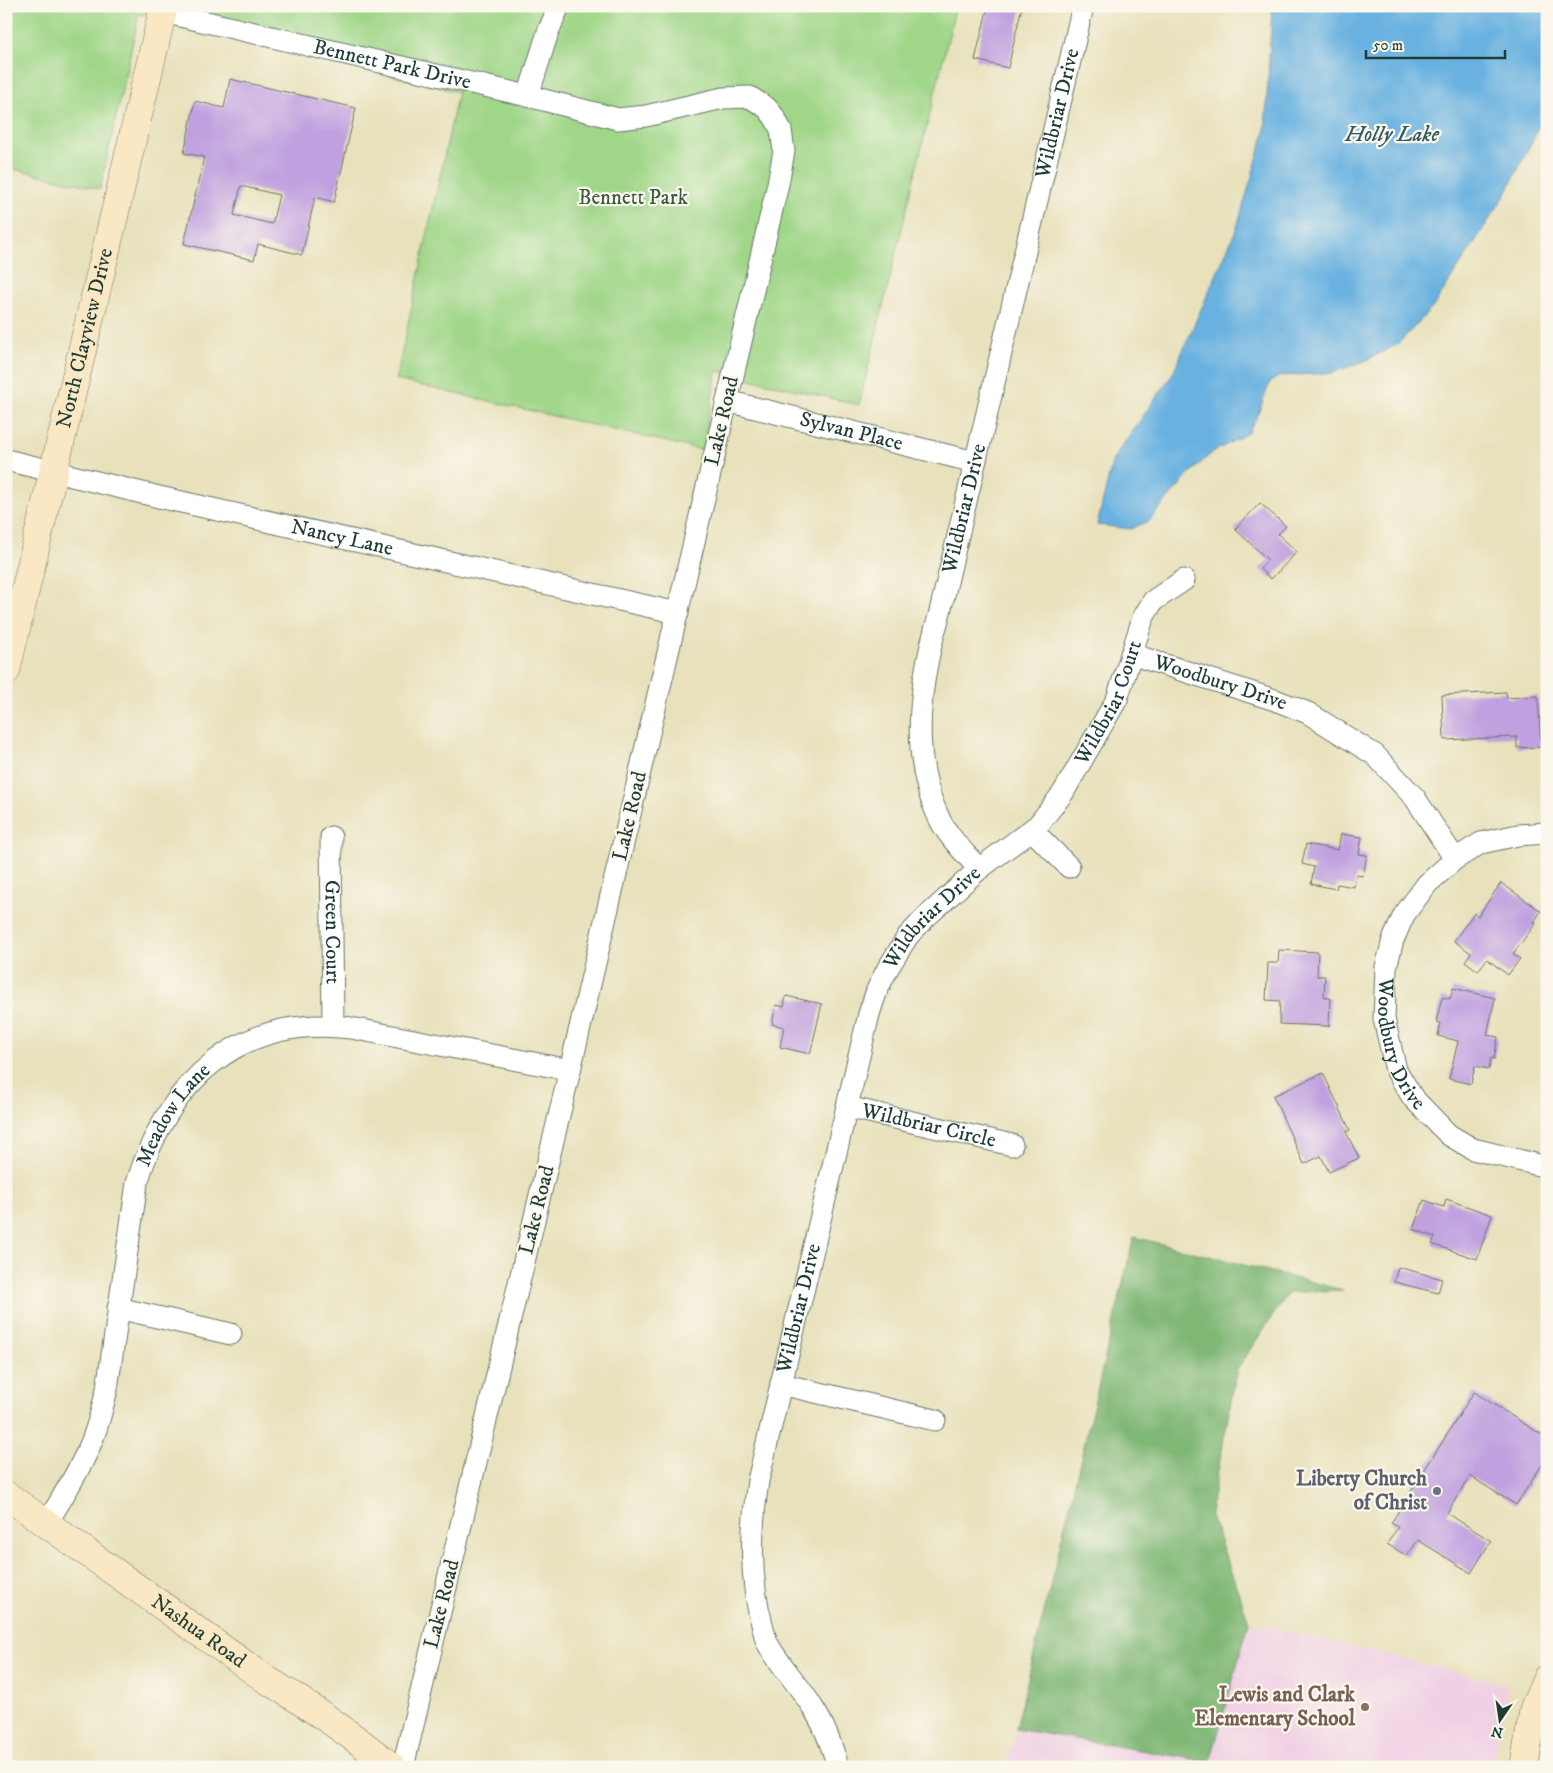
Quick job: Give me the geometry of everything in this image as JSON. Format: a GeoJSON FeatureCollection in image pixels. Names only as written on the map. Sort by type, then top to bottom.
{"type":"FeatureCollection","features":[{"type":"Feature","properties":{"kind":"street"},"geometry":{"type":"LineString","coordinates":[[528,96],[548,32],[559,6]]}},
{"type":"Feature","properties":{"kind":"street","name":"Wildbriar Drive"},"geometry":{"type":"LineString","coordinates":[[838,1767],[833,1748],[813,1707],[768,1644],[760,1616],[752,1548],[758,1481],[846,1107],[869,1014],[877,990],[908,936],[979,869],[945,829],[930,796],[921,732],[922,700],[927,661],[1083,6]]}},
{"type":"Feature","properties":{"kind":"street","name":"Bennett Park Drive"},"geometry":{"type":"LineString","coordinates":[[164,9],[528,96]]}},
{"type":"Feature","properties":{"kind":"street","name":"North Clayview Drive"},"geometry":{"type":"LineString","coordinates":[[6,671],[164,9]]}},
{"type":"Feature","properties":{"kind":"street","name":"Lake Road"},"geometry":{"type":"LineString","coordinates":[[403,1767],[678,613],[784,151],[782,130],[775,118],[766,108],[750,97],[723,98],[646,116],[618,119],[528,96]]}},
{"type":"Feature","properties":{"kind":"street","name":"Sylvan Place"},"geometry":{"type":"LineString","coordinates":[[727,401],[975,462]]}},
{"type":"Feature","properties":{"kind":"street","name":"Nancy Lane"},"geometry":{"type":"LineString","coordinates":[[6,460],[159,497],[678,613]]}},
{"type":"Feature","properties":{"kind":"street","name":"Wildbriar Court"},"geometry":{"type":"LineString","coordinates":[[979,869],[1038,825],[1063,793],[1117,699],[1143,618],[1153,601],[1184,580]]}},
{"type":"Feature","properties":{"kind":"street","name":"Woodbury Drive"},"geometry":{"type":"LineString","coordinates":[[1131,654],[1275,700],[1308,713],[1375,755],[1415,798],[1455,859]]}},
{"type":"Feature","properties":{"kind":"street"},"geometry":{"type":"LineString","coordinates":[[1032,830],[1069,867]]}},
{"type":"Feature","properties":{"kind":"street","name":"Woodbury Drive"},"geometry":{"type":"LineString","coordinates":[[1547,833],[1518,835],[1481,842],[1455,859],[1427,884],[1404,915],[1392,940],[1386,967],[1384,1019],[1396,1070],[1413,1098],[1449,1134],[1473,1149],[1547,1167]]}},
{"type":"Feature","properties":{"kind":"street","name":"Green Court"},"geometry":{"type":"LineString","coordinates":[[331,837],[333,1026]]}},
{"type":"Feature","properties":{"kind":"street","name":"Meadow Lane"},"geometry":{"type":"LineString","coordinates":[[46,1525],[81,1463],[101,1414],[107,1389],[137,1184],[151,1142],[164,1117],[198,1075],[217,1059],[238,1046],[260,1036],[308,1026],[333,1026],[570,1070]]}},
{"type":"Feature","properties":{"kind":"street","name":"Wildbriar Circle"},"geometry":{"type":"LineString","coordinates":[[846,1107],[1012,1145]]}},
{"type":"Feature","properties":{"kind":"street"},"geometry":{"type":"LineString","coordinates":[[118,1308],[231,1334]]}},
{"type":"Feature","properties":{"kind":"street"},"geometry":{"type":"LineString","coordinates":[[781,1384],[935,1420]]}},
{"type":"Feature","properties":{"kind":"street","name":"Nashua Road"},"geometry":{"type":"LineString","coordinates":[[6,1495],[264,1678],[354,1736],[392,1767]]}},
{"type":"Feature","properties":{"kind":"street"},"geometry":{"type":"LineString","coordinates":[[1524,1767],[1534,1708],[1547,1678]]}},
{"type":"Feature","properties":{"kind":"shaded area","name":"Lewis and Clark Elementary School"},"geometry":{"type":"Polygon","coordinates":[[[1249,1622],[1509,1685],[1491,1767],[1006,1767],[1016,1729],[1210,1762],[1249,1622]]]}},
{"type":"Feature","properties":{"kind":"green space","name":"Bennett Park"},"geometry":{"type":"Polygon","coordinates":[[[6,6],[956,6],[859,405],[717,371],[702,450],[396,380],[458,92],[139,14],[100,189],[6,167],[6,6]]]}},
{"type":"Feature","properties":{"kind":"green space"},"geometry":{"type":"Polygon","coordinates":[[[1134,1237],[1343,1290],[1288,1293],[1237,1369],[1210,1513],[1249,1622],[1210,1762],[1016,1729],[1134,1237]]]}},
{"type":"Feature","properties":{"kind":"water","name":"Holly Lake"},"geometry":{"type":"Polygon","coordinates":[[[1272,6],[1547,6],[1547,106],[1534,138],[1505,195],[1433,307],[1398,344],[1365,361],[1331,373],[1280,376],[1270,382],[1258,414],[1248,433],[1213,452],[1189,474],[1149,521],[1131,529],[1097,525],[1113,459],[1172,375],[1236,230],[1265,132],[1272,6]]]}},
{"type":"Feature","properties":{"kind":"building"},"geometry":{"type":"Polygon","coordinates":[[[988,6],[1022,6],[1008,68],[975,60],[988,6]]]}},
{"type":"Feature","properties":{"kind":"building"},"geometry":{"type":"Polygon","coordinates":[[[230,79],[356,108],[334,202],[315,197],[302,255],[258,244],[254,260],[184,244],[204,157],[184,153],[195,101],[224,108],[230,79]],[[241,186],[234,215],[272,224],[279,195],[241,186]]]}},
{"type":"Feature","properties":{"kind":"building"},"geometry":{"type":"Polygon","coordinates":[[[1260,503],[1286,526],[1278,534],[1297,552],[1271,579],[1260,569],[1268,560],[1235,529],[1260,503]]]}},
{"type":"Feature","properties":{"kind":"building"},"geometry":{"type":"Polygon","coordinates":[[[1506,692],[1507,698],[1538,696],[1541,747],[1517,748],[1517,737],[1444,740],[1442,695],[1506,692]]]}},
{"type":"Feature","properties":{"kind":"building"},"geometry":{"type":"Polygon","coordinates":[[[1341,834],[1362,837],[1359,854],[1367,855],[1363,876],[1356,875],[1354,887],[1337,884],[1336,889],[1311,884],[1314,867],[1302,864],[1306,844],[1338,850],[1341,834]]]}},
{"type":"Feature","properties":{"kind":"building"},"geometry":{"type":"Polygon","coordinates":[[[1501,883],[1541,911],[1534,922],[1536,923],[1513,954],[1520,959],[1508,975],[1487,959],[1478,971],[1465,961],[1471,953],[1454,941],[1474,913],[1478,916],[1501,883]]]}},
{"type":"Feature","properties":{"kind":"building"},"geometry":{"type":"Polygon","coordinates":[[[1279,950],[1318,952],[1317,976],[1325,976],[1324,997],[1330,998],[1329,1026],[1279,1024],[1280,1001],[1266,1000],[1268,963],[1278,963],[1279,950]]]}},
{"type":"Feature","properties":{"kind":"building"},"geometry":{"type":"Polygon","coordinates":[[[1453,988],[1495,998],[1487,1035],[1498,1037],[1494,1059],[1491,1058],[1489,1069],[1475,1066],[1471,1084],[1449,1079],[1458,1041],[1438,1036],[1441,1023],[1436,1022],[1442,997],[1450,999],[1453,988]]]}},
{"type":"Feature","properties":{"kind":"building"},"geometry":{"type":"Polygon","coordinates":[[[786,996],[822,1004],[810,1054],[780,1047],[784,1027],[772,1024],[776,1005],[784,1007],[786,996]]]}},
{"type":"Feature","properties":{"kind":"building"},"geometry":{"type":"Polygon","coordinates":[[[1323,1073],[1350,1130],[1346,1132],[1359,1158],[1329,1172],[1321,1156],[1304,1164],[1273,1096],[1323,1073]]]}},
{"type":"Feature","properties":{"kind":"building"},"geometry":{"type":"Polygon","coordinates":[[[1446,1199],[1492,1215],[1477,1259],[1432,1244],[1435,1237],[1413,1229],[1424,1200],[1444,1207],[1446,1199]]]}},
{"type":"Feature","properties":{"kind":"building"},"geometry":{"type":"Polygon","coordinates":[[[1398,1267],[1442,1279],[1438,1293],[1394,1282],[1398,1267]]]}},
{"type":"Feature","properties":{"kind":"building","name":"Liberty Church of Christ"},"geometry":{"type":"Polygon","coordinates":[[[1474,1392],[1547,1438],[1547,1457],[1516,1505],[1470,1476],[1447,1513],[1491,1541],[1471,1573],[1418,1540],[1407,1556],[1387,1544],[1398,1527],[1391,1523],[1474,1392]]]}},
{"type":"Feature","properties":{"kind":"place","name":"Liberty Church of Christ"},"geometry":{"type":"Point","coordinates":[1437,1491]}},
{"type":"Feature","properties":{"kind":"place","name":"Lewis and Clark Elementary School"},"geometry":{"type":"Point","coordinates":[1365,1707]}}]}
